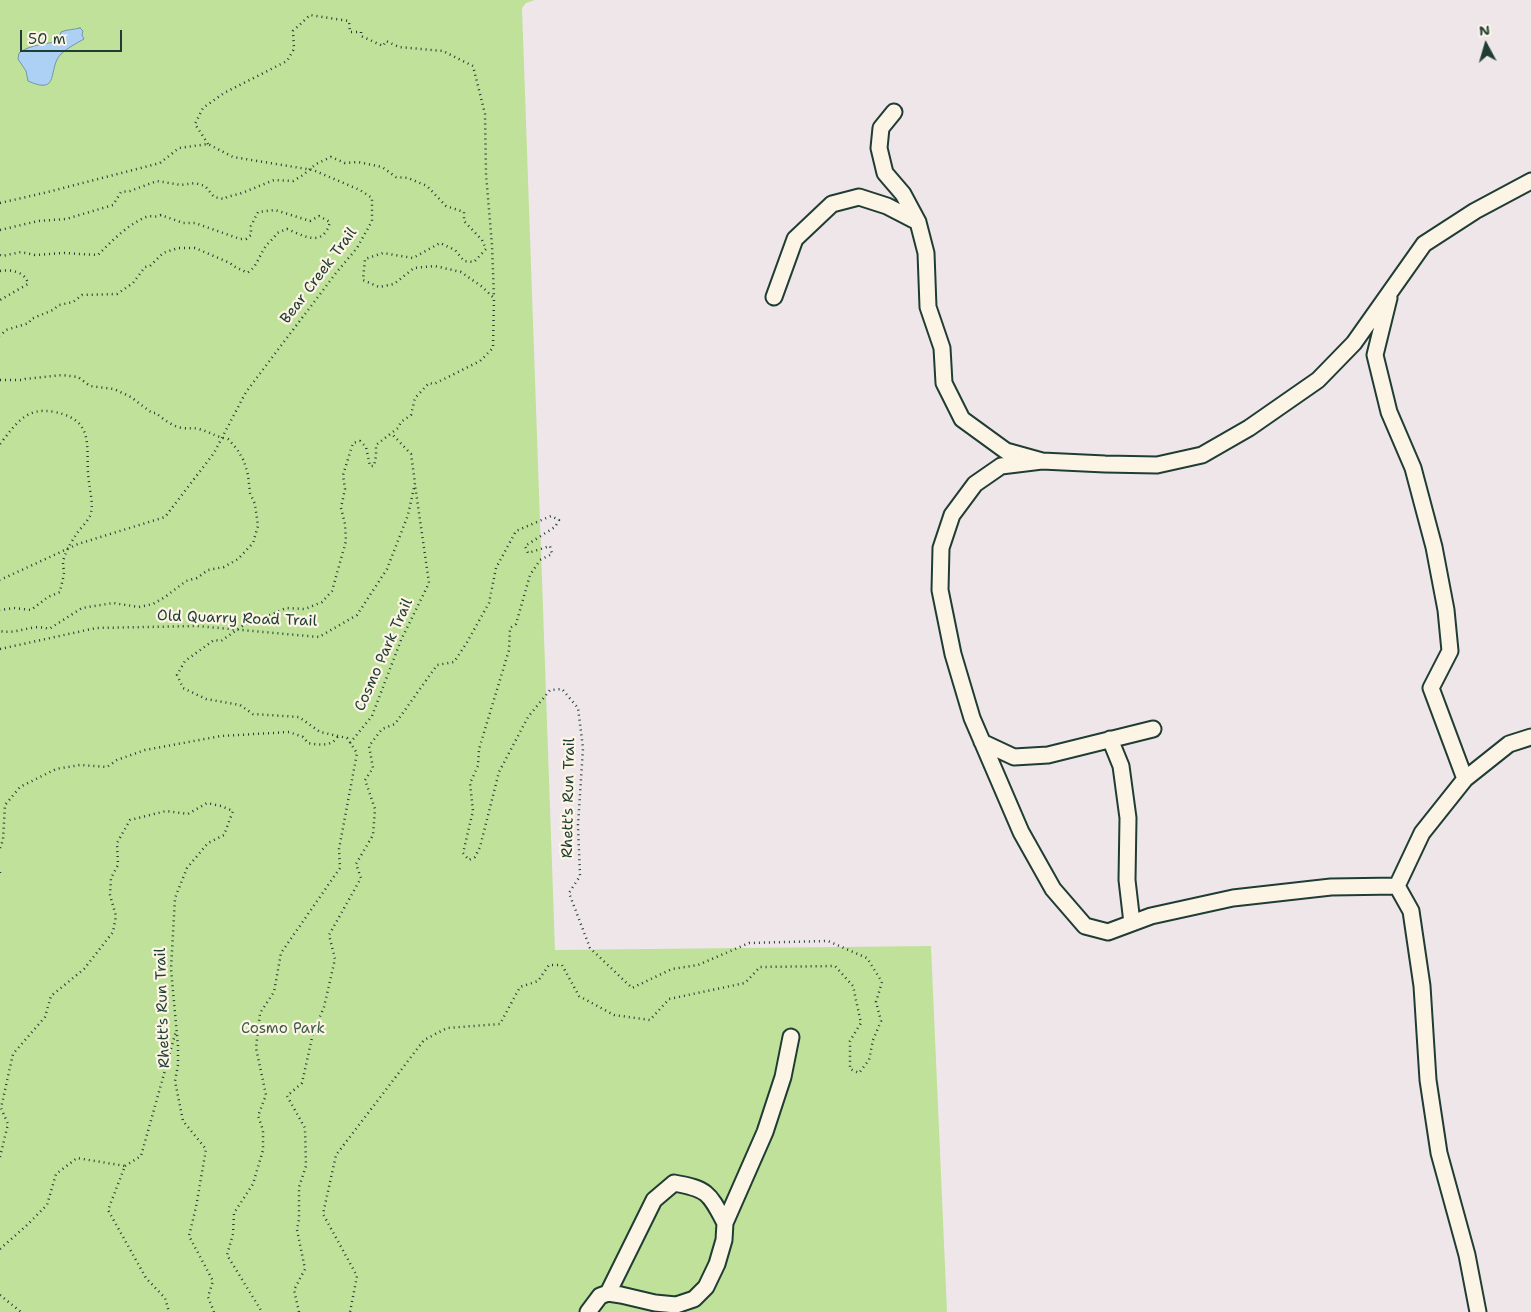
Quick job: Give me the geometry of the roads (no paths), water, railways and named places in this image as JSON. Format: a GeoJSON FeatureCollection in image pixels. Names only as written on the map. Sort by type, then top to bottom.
{"type":"FeatureCollection","features":[{"type":"Feature","properties":{"kind":"lane"},"geometry":{"type":"LineString","coordinates":[[894,112],[881,128],[879,148],[885,173],[903,194],[918,222],[926,253],[928,307],[942,348],[944,383],[962,419],[1006,452],[1042,461]]}},
{"type":"Feature","properties":{"kind":"lane"},"geometry":{"type":"LineString","coordinates":[[1397,886],[1331,887],[1233,898],[1150,916],[1108,932],[1085,926],[1053,889],[1021,832],[972,718],[953,654],[940,590],[941,548],[952,514],[974,484],[1001,466],[1042,461],[1158,465],[1202,455],[1249,428],[1318,380],[1354,343],[1424,244],[1476,211],[1531,181]]}},
{"type":"Feature","properties":{"kind":"lane"},"geometry":{"type":"LineString","coordinates":[[774,297],[795,239],[832,204],[859,197],[888,206],[918,222]]}},
{"type":"Feature","properties":{"kind":"lane"},"geometry":{"type":"LineString","coordinates":[[1391,290],[1376,354],[1389,412],[1413,468],[1434,547],[1446,610],[1450,651],[1431,688],[1465,779]]}},
{"type":"Feature","properties":{"kind":"lane"},"geometry":{"type":"LineString","coordinates":[[982,742],[1014,757],[1048,755],[1153,729]]}},
{"type":"Feature","properties":{"kind":"lane"},"geometry":{"type":"LineString","coordinates":[[1397,886],[1422,833],[1465,779],[1509,744],[1531,737]]}},
{"type":"Feature","properties":{"kind":"lane"},"geometry":{"type":"LineString","coordinates":[[1110,739],[1121,766],[1127,809],[1127,880],[1132,923]]}},
{"type":"Feature","properties":{"kind":"lane"},"geometry":{"type":"LineString","coordinates":[[1397,886],[1411,911],[1422,986],[1428,1080],[1439,1153],[1467,1255],[1478,1312]]}},
{"type":"Feature","properties":{"kind":"lane"},"geometry":{"type":"LineString","coordinates":[[588,1312],[600,1296],[608,1294],[621,1295],[655,1304],[676,1305],[694,1299],[706,1287],[718,1264],[724,1240],[725,1223],[765,1132],[783,1078],[792,1037]]}},
{"type":"Feature","properties":{"kind":"lane"},"geometry":{"type":"LineString","coordinates":[[608,1294],[654,1200],[674,1183],[695,1187],[712,1198],[725,1223]]}},
{"type":"Feature","properties":{"kind":"water"},"geometry":{"type":"Polygon","coordinates":[[[80,28],[83,31],[84,39],[61,54],[49,83],[38,85],[28,81],[26,71],[18,59],[19,53],[34,46],[59,40],[61,32],[80,28]]]}},
{"type":"Feature","properties":{"kind":"park label","name":"Cosmo Park"},"geometry":{"type":"Point","coordinates":[283,1029]}}]}
